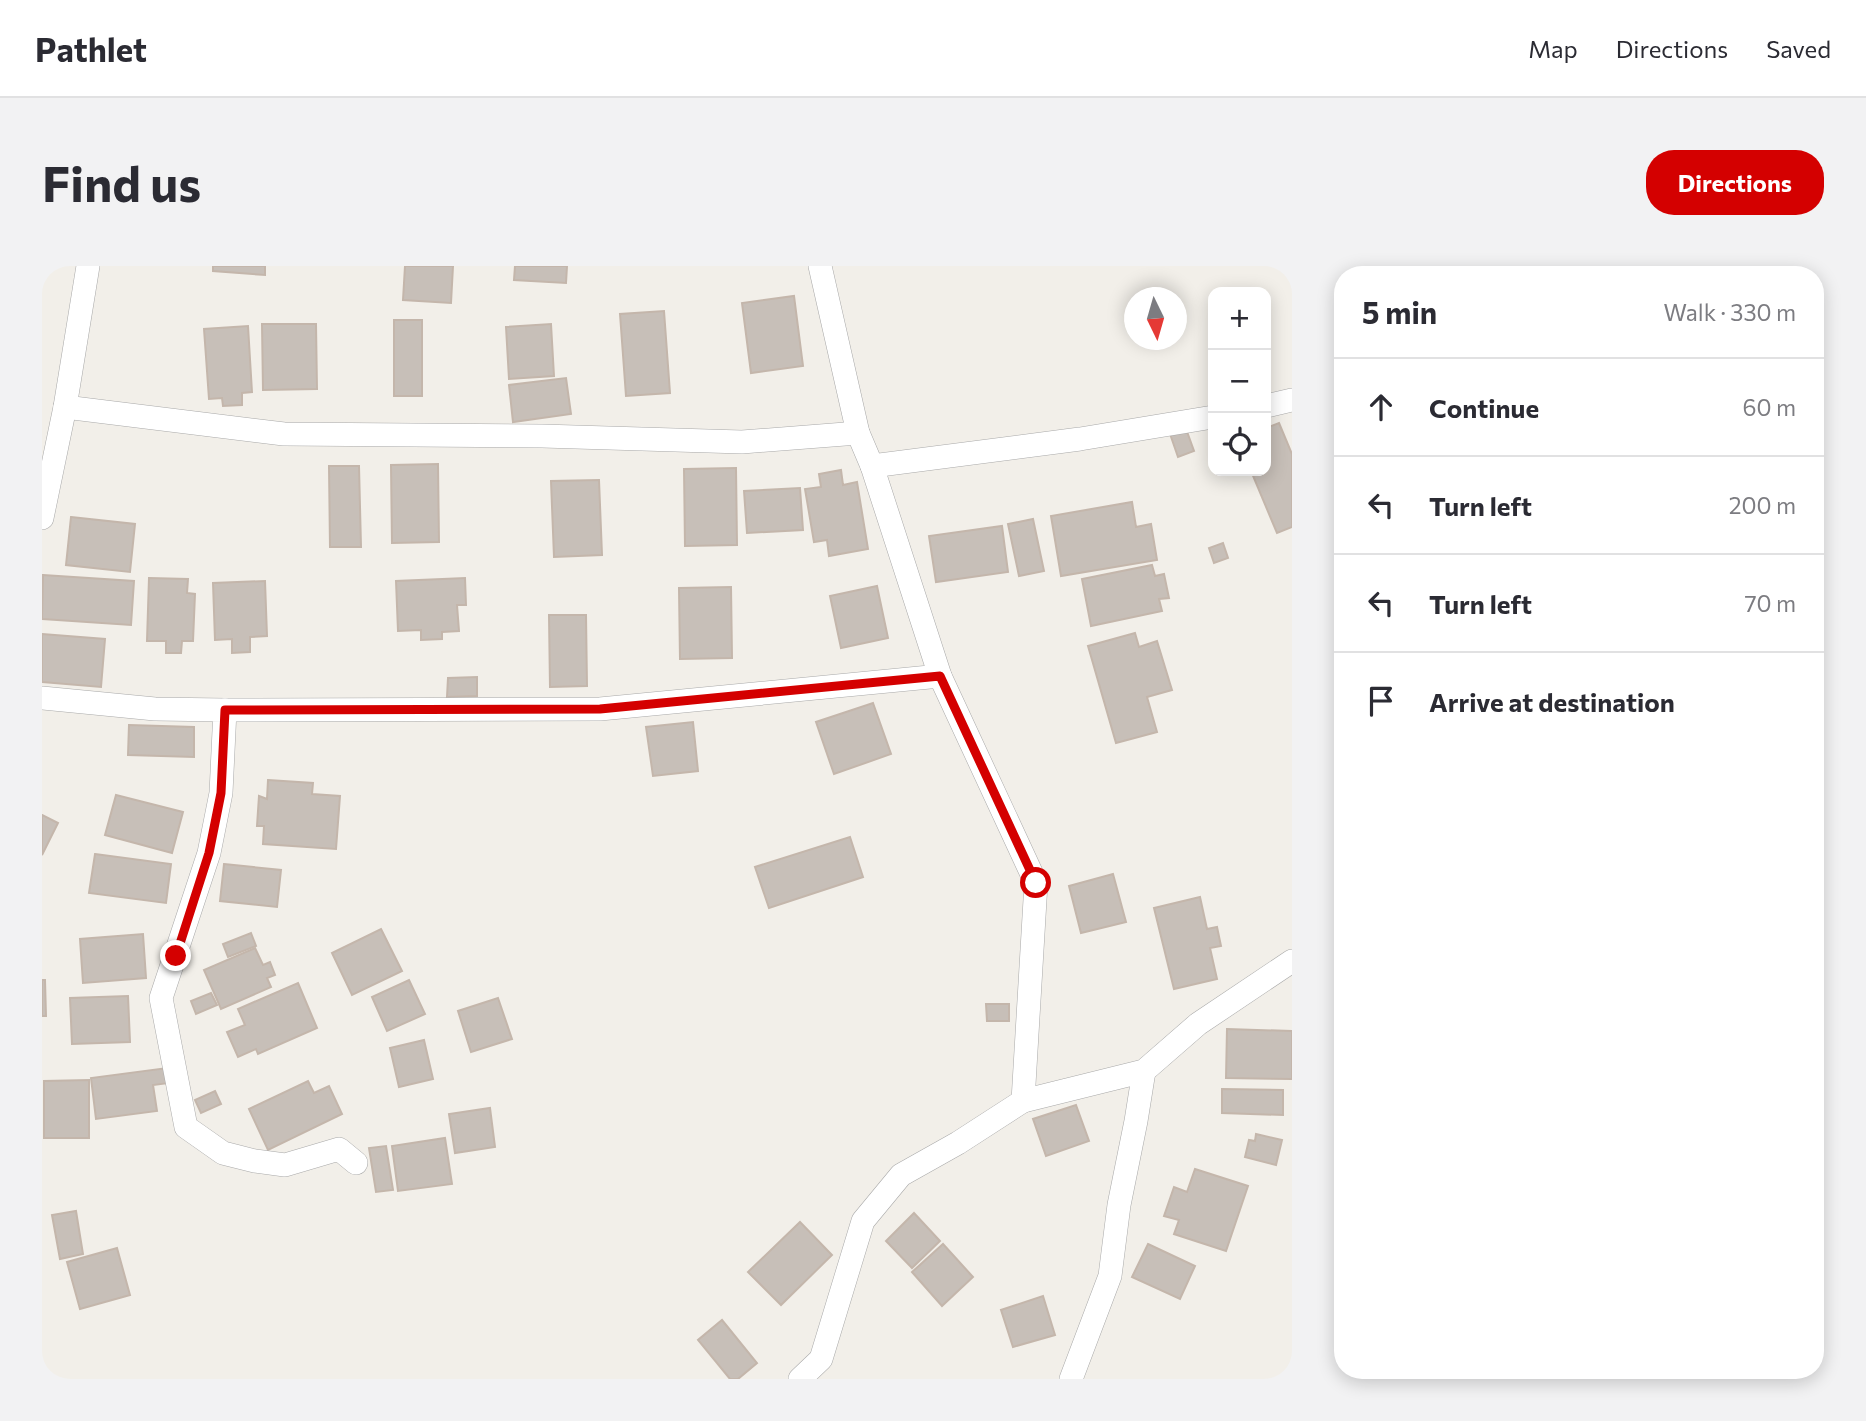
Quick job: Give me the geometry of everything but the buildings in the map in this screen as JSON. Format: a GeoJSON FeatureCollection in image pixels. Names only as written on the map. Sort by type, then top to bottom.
{"type":"FeatureCollection","features":[{"type":"Feature","properties":{"kind":"street"},"geometry":{"type":"LineString","coordinates":[[42,518],[65,407],[88,266]]}},
{"type":"Feature","properties":{"kind":"street"},"geometry":{"type":"LineString","coordinates":[[820,266],[858,433],[872,466],[940,676],[1036,883],[1024,1101]]}},
{"type":"Feature","properties":{"kind":"street"},"geometry":{"type":"LineString","coordinates":[[1271,405],[1292,400]]}},
{"type":"Feature","properties":{"kind":"street"},"geometry":{"type":"LineString","coordinates":[[65,407],[284,434],[542,436],[743,442],[858,433]]}},
{"type":"Feature","properties":{"kind":"street"},"geometry":{"type":"LineString","coordinates":[[872,466],[1080,439],[1208,418]]}},
{"type":"Feature","properties":{"kind":"street"},"geometry":{"type":"LineString","coordinates":[[42,698],[155,709],[600,709],[940,676]]}},
{"type":"Feature","properties":{"kind":"street"},"geometry":{"type":"LineString","coordinates":[[225,710],[221,793],[209,853],[161,998],[186,1127],[223,1153],[255,1161],[285,1165],[339,1149],[356,1163]]}},
{"type":"Feature","properties":{"kind":"street"},"geometry":{"type":"LineString","coordinates":[[800,1379],[821,1359],[863,1221],[901,1175],[1024,1101],[1144,1071],[1198,1024],[1292,961]]}},
{"type":"Feature","properties":{"kind":"street"},"geometry":{"type":"LineString","coordinates":[[1071,1379],[1110,1276],[1119,1205],[1144,1071]]}},
{"type":"Feature","properties":{"kind":"route"},"geometry":{"type":"LineString","coordinates":[[176,956],[209,853],[221,793],[225,710],[600,709],[940,676],[1036,883]]}}]}
